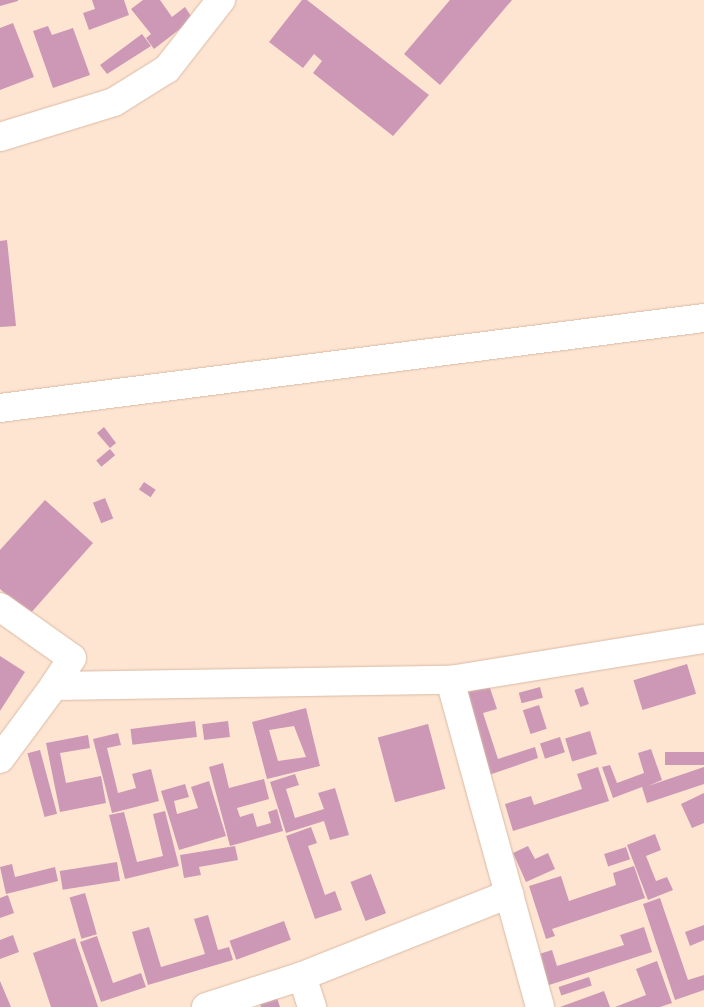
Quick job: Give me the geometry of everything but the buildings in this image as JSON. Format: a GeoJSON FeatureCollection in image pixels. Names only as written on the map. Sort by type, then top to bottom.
{"type":"FeatureCollection","features":[{"type":"Feature","properties":{"kind":"street"},"geometry":{"type":"LineString","coordinates":[[0,137],[122,98],[167,69],[221,0]]}},
{"type":"Feature","properties":{"kind":"street"},"geometry":{"type":"LineString","coordinates":[[0,408],[704,318]]}},
{"type":"Feature","properties":{"kind":"street"},"geometry":{"type":"LineString","coordinates":[[0,607],[72,658],[54,686],[0,759]]}},
{"type":"Feature","properties":{"kind":"street"},"geometry":{"type":"LineString","coordinates":[[54,686],[450,680],[704,639]]}},
{"type":"Feature","properties":{"kind":"street"},"geometry":{"type":"LineString","coordinates":[[450,680],[540,1007]]}},
{"type":"Feature","properties":{"kind":"street"},"geometry":{"type":"LineString","coordinates":[[206,1007],[302,976],[509,894]]}},
{"type":"Feature","properties":{"kind":"street"},"geometry":{"type":"LineString","coordinates":[[302,976],[312,1007]]}}]}
